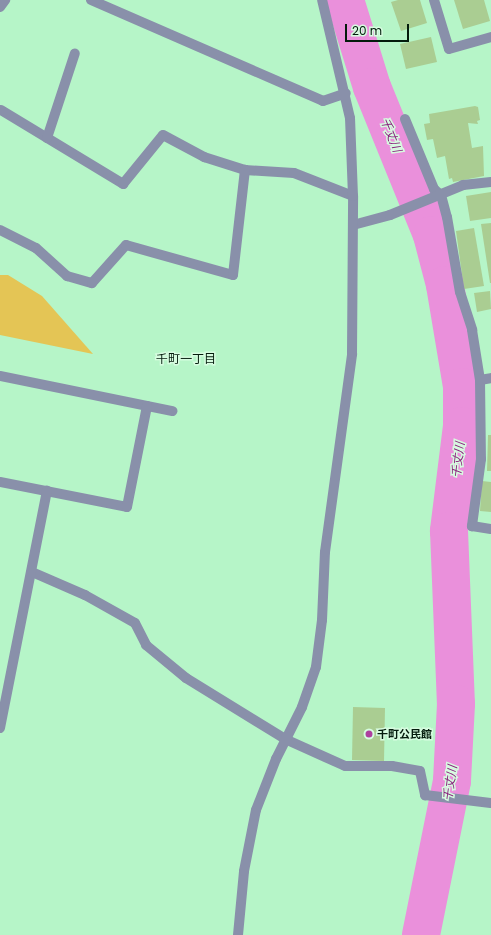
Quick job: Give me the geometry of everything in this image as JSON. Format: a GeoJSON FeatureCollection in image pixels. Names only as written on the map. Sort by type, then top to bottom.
{"type":"FeatureCollection","features":[{"type":"Feature","properties":{"kind":"street"},"geometry":{"type":"LineString","coordinates":[[0,7],[5,0]]}},
{"type":"Feature","properties":{"kind":"street"},"geometry":{"type":"LineString","coordinates":[[91,0],[323,101],[346,93]]}},
{"type":"Feature","properties":{"kind":"street"},"geometry":{"type":"LineString","coordinates":[[238,935],[244,871],[256,810],[285,739],[302,707],[316,667],[325,552],[352,354],[353,196],[350,118],[346,93],[322,0]]}},
{"type":"Feature","properties":{"kind":"street"},"geometry":{"type":"LineString","coordinates":[[434,0],[449,49],[491,37]]}},
{"type":"Feature","properties":{"kind":"street"},"geometry":{"type":"LineString","coordinates":[[47,138],[75,53]]}},
{"type":"Feature","properties":{"kind":"street"},"geometry":{"type":"LineString","coordinates":[[1,110],[123,184],[163,135],[204,157],[245,170],[294,173],[353,196]]}},
{"type":"Feature","properties":{"kind":"street"},"geometry":{"type":"LineString","coordinates":[[404,119],[447,217],[460,292],[472,330],[480,380],[481,459],[472,526],[491,529]]}},
{"type":"Feature","properties":{"kind":"street"},"geometry":{"type":"LineString","coordinates":[[0,230],[36,248],[67,276],[92,283],[126,245],[233,274],[245,170]]}},
{"type":"Feature","properties":{"kind":"street"},"geometry":{"type":"LineString","coordinates":[[353,225],[390,215],[463,186],[491,182]]}},
{"type":"Feature","properties":{"kind":"street"},"geometry":{"type":"LineString","coordinates":[[0,376],[172,411]]}},
{"type":"Feature","properties":{"kind":"street"},"geometry":{"type":"LineString","coordinates":[[480,380],[491,378]]}},
{"type":"Feature","properties":{"kind":"street"},"geometry":{"type":"LineString","coordinates":[[0,482],[127,507],[147,406]]}},
{"type":"Feature","properties":{"kind":"street"},"geometry":{"type":"LineString","coordinates":[[0,728],[47,491]]}},
{"type":"Feature","properties":{"kind":"street"},"geometry":{"type":"LineString","coordinates":[[32,572],[85,595],[134,623],[146,645],[186,678],[285,739],[346,766],[392,766],[420,771],[425,795],[491,803]]}},
{"type":"Feature","properties":{"kind":"shaded area"},"geometry":{"type":"Polygon","coordinates":[[[0,275],[8,275],[42,296],[93,354],[0,335],[0,275]]]}},
{"type":"Feature","properties":{"kind":"building"},"geometry":{"type":"Polygon","coordinates":[[[398,0],[420,0],[427,23],[401,31],[391,2],[398,0]]]}},
{"type":"Feature","properties":{"kind":"building"},"geometry":{"type":"Polygon","coordinates":[[[454,0],[484,0],[490,21],[463,29],[454,0]]]}},
{"type":"Feature","properties":{"kind":"building"},"geometry":{"type":"Polygon","coordinates":[[[431,37],[437,62],[406,69],[400,44],[431,37]]]}},
{"type":"Feature","properties":{"kind":"building"},"geometry":{"type":"Polygon","coordinates":[[[475,106],[478,107],[480,120],[477,121],[478,124],[468,123],[472,148],[483,146],[484,176],[453,182],[452,178],[449,179],[445,156],[437,158],[433,139],[427,140],[424,124],[430,123],[429,114],[475,106]]]}},
{"type":"Feature","properties":{"kind":"building"},"geometry":{"type":"Polygon","coordinates":[[[491,192],[491,218],[470,221],[466,196],[491,192]]]}},
{"type":"Feature","properties":{"kind":"building"},"geometry":{"type":"Polygon","coordinates":[[[491,223],[491,283],[490,283],[481,224],[491,223]]]}},
{"type":"Feature","properties":{"kind":"building"},"geometry":{"type":"Polygon","coordinates":[[[474,228],[484,286],[464,289],[456,231],[474,228]]]}},
{"type":"Feature","properties":{"kind":"building"},"geometry":{"type":"Polygon","coordinates":[[[490,291],[491,309],[477,312],[474,293],[490,291]]]}},
{"type":"Feature","properties":{"kind":"building"},"geometry":{"type":"Polygon","coordinates":[[[488,435],[491,435],[491,471],[487,471],[488,435]]]}},
{"type":"Feature","properties":{"kind":"building"},"geometry":{"type":"Polygon","coordinates":[[[482,481],[491,482],[491,512],[480,511],[482,481]]]}},
{"type":"Feature","properties":{"kind":"building","name":"千町公民館"},"geometry":{"type":"Polygon","coordinates":[[[353,707],[385,708],[384,761],[352,760],[353,707]]]}},
{"type":"Feature","properties":{"kind":"waterway","name":"千丈川"},"geometry":{"type":"LineString","coordinates":[[345,0],[372,87],[432,235],[445,285],[462,387],[462,426],[449,531],[456,704],[452,781],[421,935]]}},
{"type":"Feature","properties":{"kind":"place","name":"千町公民館"},"geometry":{"type":"Point","coordinates":[369,734]}},
{"type":"Feature","properties":{"kind":"district","name":"千町一丁目"},"geometry":{"type":"Point","coordinates":[186,359]}}]}
